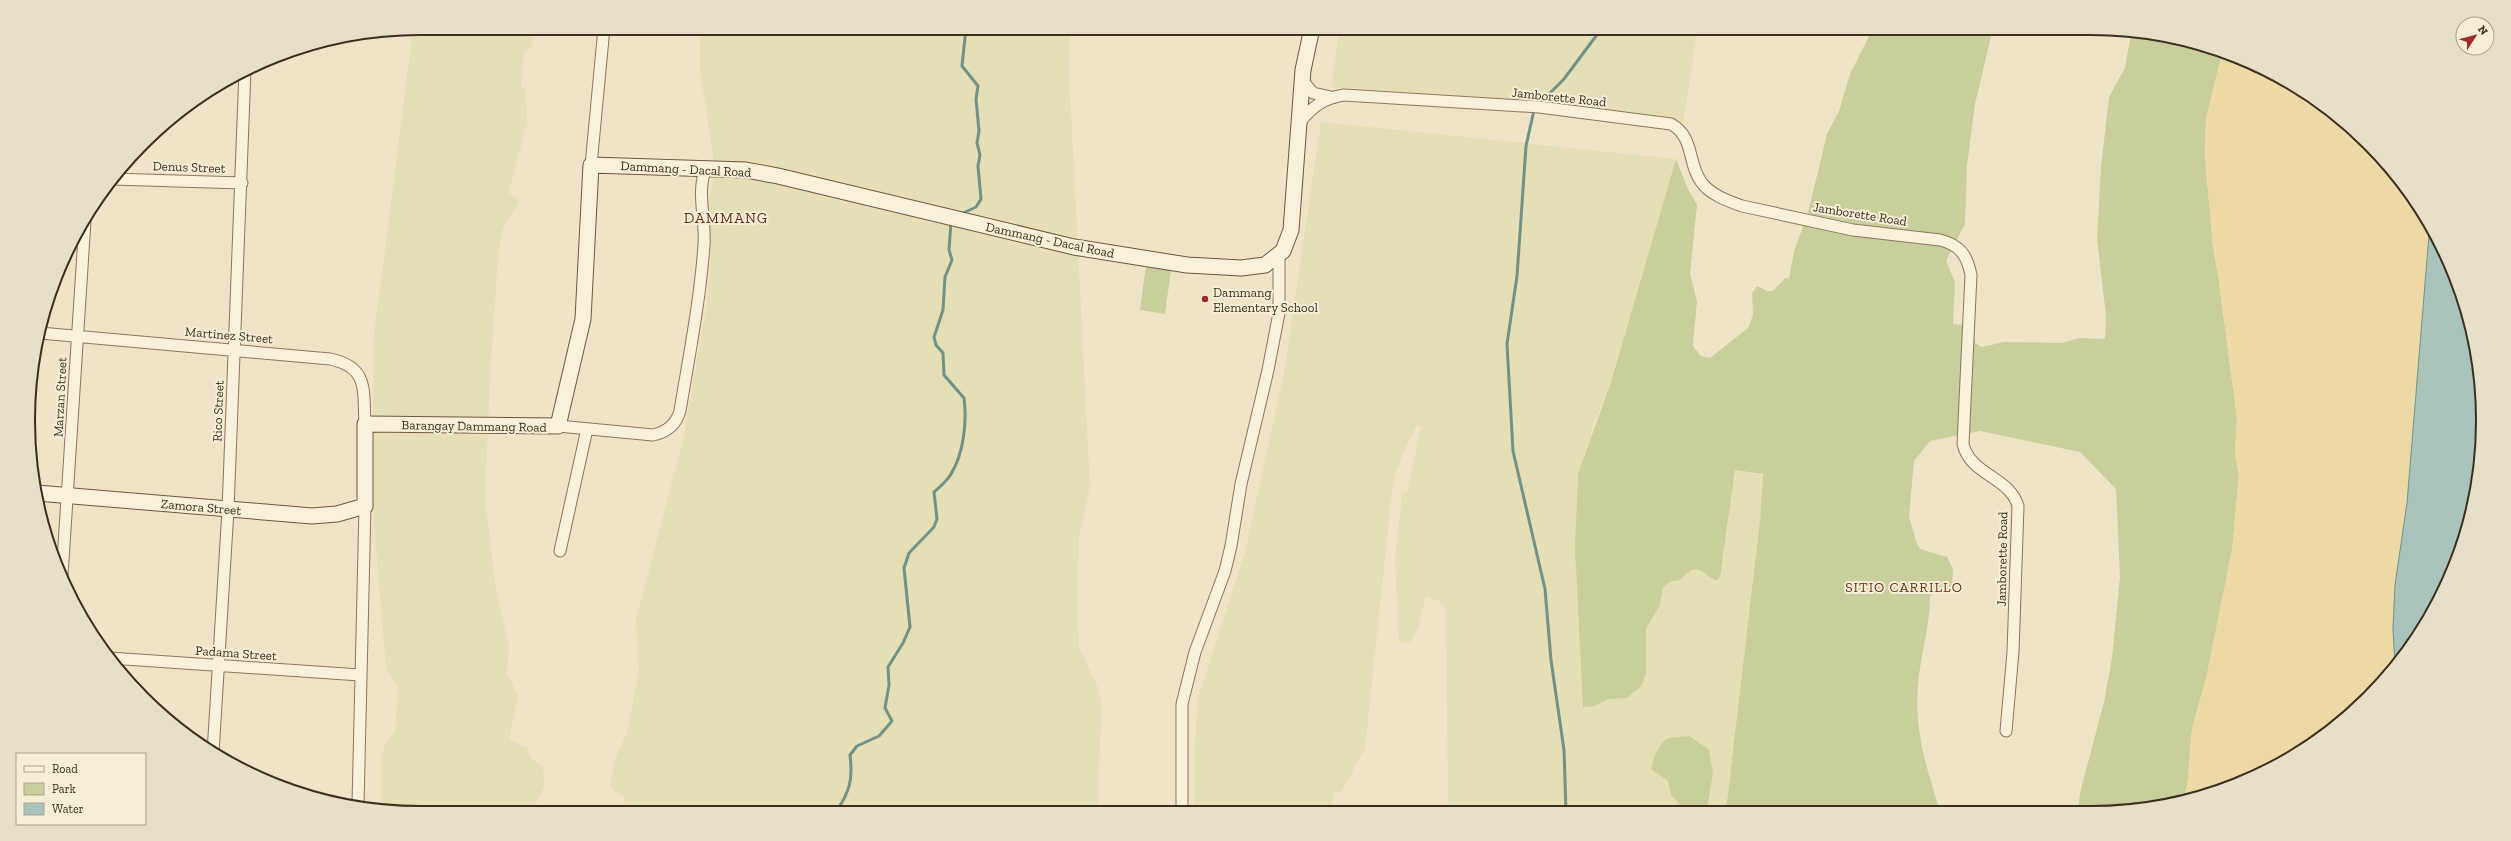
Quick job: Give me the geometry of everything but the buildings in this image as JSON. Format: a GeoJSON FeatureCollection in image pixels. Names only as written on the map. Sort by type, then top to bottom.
{"type":"FeatureCollection","features":[{"type":"Feature","properties":{"kind":"street"},"geometry":{"type":"LineString","coordinates":[[591,165],[603,35]]}},
{"type":"Feature","properties":{"kind":"street"},"geometry":{"type":"LineString","coordinates":[[1182,806],[1183,698],[1195,652],[1225,571],[1231,546],[1244,470],[1268,370],[1279,313],[1279,256],[1288,241],[1291,230],[1303,81],[1311,35]]}},
{"type":"Feature","properties":{"kind":"street","name":"Rico Street"},"geometry":{"type":"LineString","coordinates":[[214,745],[220,666],[228,510],[242,183],[245,78]]}},
{"type":"Feature","properties":{"kind":"street"},"geometry":{"type":"LineString","coordinates":[[1303,81],[1313,94],[1331,97]]}},
{"type":"Feature","properties":{"kind":"street","name":"Jamborette Road"},"geometry":{"type":"LineString","coordinates":[[1300,122],[1310,110],[1331,97],[1344,95],[1539,107],[1671,124],[1685,135],[1692,161],[1702,183],[1725,200],[1742,206],[1853,230],[1940,240],[1953,243],[1966,256],[1971,275],[1963,444],[1969,459],[2009,488],[2015,496],[2018,506],[2014,638],[2006,731]]}},
{"type":"Feature","properties":{"kind":"street","name":"Dammang - Dacal Road"},"geometry":{"type":"LineString","coordinates":[[591,165],[706,167],[746,170],[778,176],[942,217],[1089,250],[1187,265],[1250,268],[1265,265],[1279,256]]}},
{"type":"Feature","properties":{"kind":"street","name":"Barangay Dammang Road"},"geometry":{"type":"LineString","coordinates":[[365,424],[558,426],[583,319],[591,165]]}},
{"type":"Feature","properties":{"kind":"street"},"geometry":{"type":"LineString","coordinates":[[558,426],[653,435],[668,430],[679,416],[701,275],[704,243],[701,188],[706,167]]}},
{"type":"Feature","properties":{"kind":"street","name":"Denus Street"},"geometry":{"type":"LineString","coordinates":[[120,179],[242,183]]}},
{"type":"Feature","properties":{"kind":"street","name":"Marzan Street"},"geometry":{"type":"LineString","coordinates":[[63,565],[84,233]]}},
{"type":"Feature","properties":{"kind":"street","name":"Martinez Street"},"geometry":{"type":"LineString","coordinates":[[45,333],[330,359],[346,362],[353,367],[360,378],[365,424]]}},
{"type":"Feature","properties":{"kind":"street"},"geometry":{"type":"LineString","coordinates":[[358,801],[365,506],[365,424]]}},
{"type":"Feature","properties":{"kind":"street"},"geometry":{"type":"LineString","coordinates":[[560,551],[587,429]]}},
{"type":"Feature","properties":{"kind":"street","name":"Zamora Street"},"geometry":{"type":"LineString","coordinates":[[42,494],[312,516],[337,514],[365,506]]}},
{"type":"Feature","properties":{"kind":"street","name":"Padama Street"},"geometry":{"type":"LineString","coordinates":[[118,659],[360,675]]}},
{"type":"Feature","properties":{"kind":"shaded area"},"geometry":{"type":"Polygon","coordinates":[[[412,35],[533,35],[532,47],[524,52],[521,87],[526,90],[527,122],[509,193],[518,198],[518,203],[502,231],[498,258],[490,377],[485,498],[496,591],[509,646],[507,674],[518,695],[509,740],[526,747],[532,759],[543,767],[545,786],[534,806],[420,806],[381,804],[381,756],[386,743],[395,732],[398,687],[386,669],[373,514],[373,343],[412,35]]]}},
{"type":"Feature","properties":{"kind":"shaded area"},"geometry":{"type":"Polygon","coordinates":[[[700,35],[1071,35],[1069,72],[1090,486],[1079,538],[1077,608],[1079,647],[1098,688],[1102,705],[1097,806],[624,806],[625,799],[610,786],[615,759],[627,733],[639,671],[636,620],[683,440],[707,303],[711,247],[708,203],[714,176],[713,155],[700,70],[700,35]]]}},
{"type":"Feature","properties":{"kind":"shaded area"},"geometry":{"type":"Polygon","coordinates":[[[1339,35],[1697,35],[1683,122],[1528,100],[1331,87],[1339,35]]]}},
{"type":"Feature","properties":{"kind":"shaded area"},"geometry":{"type":"Polygon","coordinates":[[[1321,122],[1676,159],[1611,382],[1591,431],[1598,704],[1614,698],[1645,678],[1646,629],[1660,605],[1663,587],[1666,584],[1679,580],[1693,569],[1702,570],[1717,581],[1720,578],[1735,469],[1763,475],[1760,520],[1726,806],[1708,806],[1713,773],[1709,750],[1690,736],[1667,739],[1657,753],[1656,773],[1668,781],[1671,795],[1680,806],[1448,806],[1446,607],[1439,601],[1426,596],[1418,629],[1409,643],[1399,643],[1395,560],[1402,494],[1408,490],[1421,425],[1416,427],[1404,451],[1393,483],[1365,748],[1341,793],[1335,792],[1331,806],[1195,806],[1194,760],[1198,698],[1245,552],[1284,373],[1321,122]]]}},
{"type":"Feature","properties":{"kind":"green space"},"geometry":{"type":"Polygon","coordinates":[[[1870,35],[1991,35],[1975,104],[1967,166],[1965,224],[1946,261],[1955,282],[1953,324],[1974,326],[1975,343],[1982,347],[2004,342],[2062,343],[2079,338],[2105,339],[2106,316],[2097,239],[2101,167],[2109,97],[2125,68],[2130,37],[2166,42],[2221,58],[2206,119],[2205,157],[2213,246],[2237,419],[2235,454],[2239,476],[2232,550],[2206,679],[2192,728],[2186,794],[2141,803],[2078,806],[2080,793],[2104,702],[2112,658],[2120,577],[2116,489],[2080,452],[1980,431],[1930,441],[1914,461],[1909,517],[1917,544],[1920,549],[1947,557],[1953,569],[1952,587],[1935,592],[1930,596],[1930,608],[1919,675],[1917,701],[1919,731],[1922,746],[1938,805],[1941,806],[1726,806],[1760,520],[1763,474],[1735,470],[1720,577],[1717,581],[1700,570],[1693,569],[1679,580],[1670,582],[1663,587],[1660,605],[1646,629],[1646,674],[1641,686],[1627,698],[1609,699],[1594,706],[1583,707],[1575,548],[1578,474],[1611,382],[1676,159],[1688,189],[1697,205],[1690,274],[1697,301],[1693,346],[1701,356],[1710,358],[1748,328],[1753,315],[1752,293],[1757,286],[1768,291],[1773,291],[1785,278],[1789,279],[1794,251],[1808,213],[1827,134],[1839,111],[1850,74],[1870,35]]]}},
{"type":"Feature","properties":{"kind":"green space"},"geometry":{"type":"Polygon","coordinates":[[[1146,266],[1171,270],[1165,314],[1140,310],[1146,266]]]}},
{"type":"Feature","properties":{"kind":"green space"},"geometry":{"type":"Polygon","coordinates":[[[1690,736],[1709,750],[1713,773],[1708,806],[1680,806],[1671,795],[1668,781],[1652,770],[1656,753],[1661,744],[1669,738],[1690,736]]]}},
{"type":"Feature","properties":{"kind":"sand"},"geometry":{"type":"Polygon","coordinates":[[[2221,58],[2261,75],[2305,100],[2345,131],[2363,148],[2380,166],[2411,206],[2429,237],[2407,503],[2395,585],[2393,629],[2394,657],[2380,675],[2345,710],[2305,741],[2238,777],[2186,794],[2192,728],[2206,679],[2232,550],[2239,476],[2235,454],[2237,419],[2213,246],[2205,157],[2206,119],[2221,58]]]}},
{"type":"Feature","properties":{"kind":"water"},"geometry":{"type":"Polygon","coordinates":[[[2429,237],[2447,273],[2456,297],[2469,345],[2473,370],[2476,420],[2473,471],[2463,520],[2447,568],[2424,613],[2411,635],[2394,657],[2393,629],[2395,585],[2407,503],[2429,237]]]}},
{"type":"Feature","properties":{"kind":"waterway"},"geometry":{"type":"LineString","coordinates":[[961,214],[976,207],[981,199],[978,166],[980,155],[977,143],[979,131],[976,99],[978,86],[962,66],[965,35]]}},
{"type":"Feature","properties":{"kind":"waterway"},"geometry":{"type":"LineString","coordinates":[[1539,104],[1564,79],[1597,35]]}},
{"type":"Feature","properties":{"kind":"waterway"},"geometry":{"type":"LineString","coordinates":[[1534,110],[1526,146],[1517,276],[1507,344],[1513,451],[1545,589],[1551,660],[1564,750],[1566,806]]}},
{"type":"Feature","properties":{"kind":"waterway"},"geometry":{"type":"LineString","coordinates":[[840,806],[845,798],[851,778],[850,755],[857,746],[879,736],[892,721],[885,708],[889,685],[888,667],[903,643],[910,627],[904,568],[909,553],[934,527],[937,519],[934,492],[951,474],[959,456],[964,437],[964,398],[944,375],[943,353],[936,345],[934,337],[943,310],[945,277],[952,260],[949,250],[951,222]]}},
{"type":"Feature","properties":{"kind":"place","name":"Dammang Elementary School"},"geometry":{"type":"Point","coordinates":[1205,299]}},
{"type":"Feature","properties":{"kind":"district","name":"DAMMANG"},"geometry":{"type":"Point","coordinates":[726,218]}},
{"type":"Feature","properties":{"kind":"district","name":"SITIO CARRILLO"},"geometry":{"type":"Point","coordinates":[1904,587]}}]}
